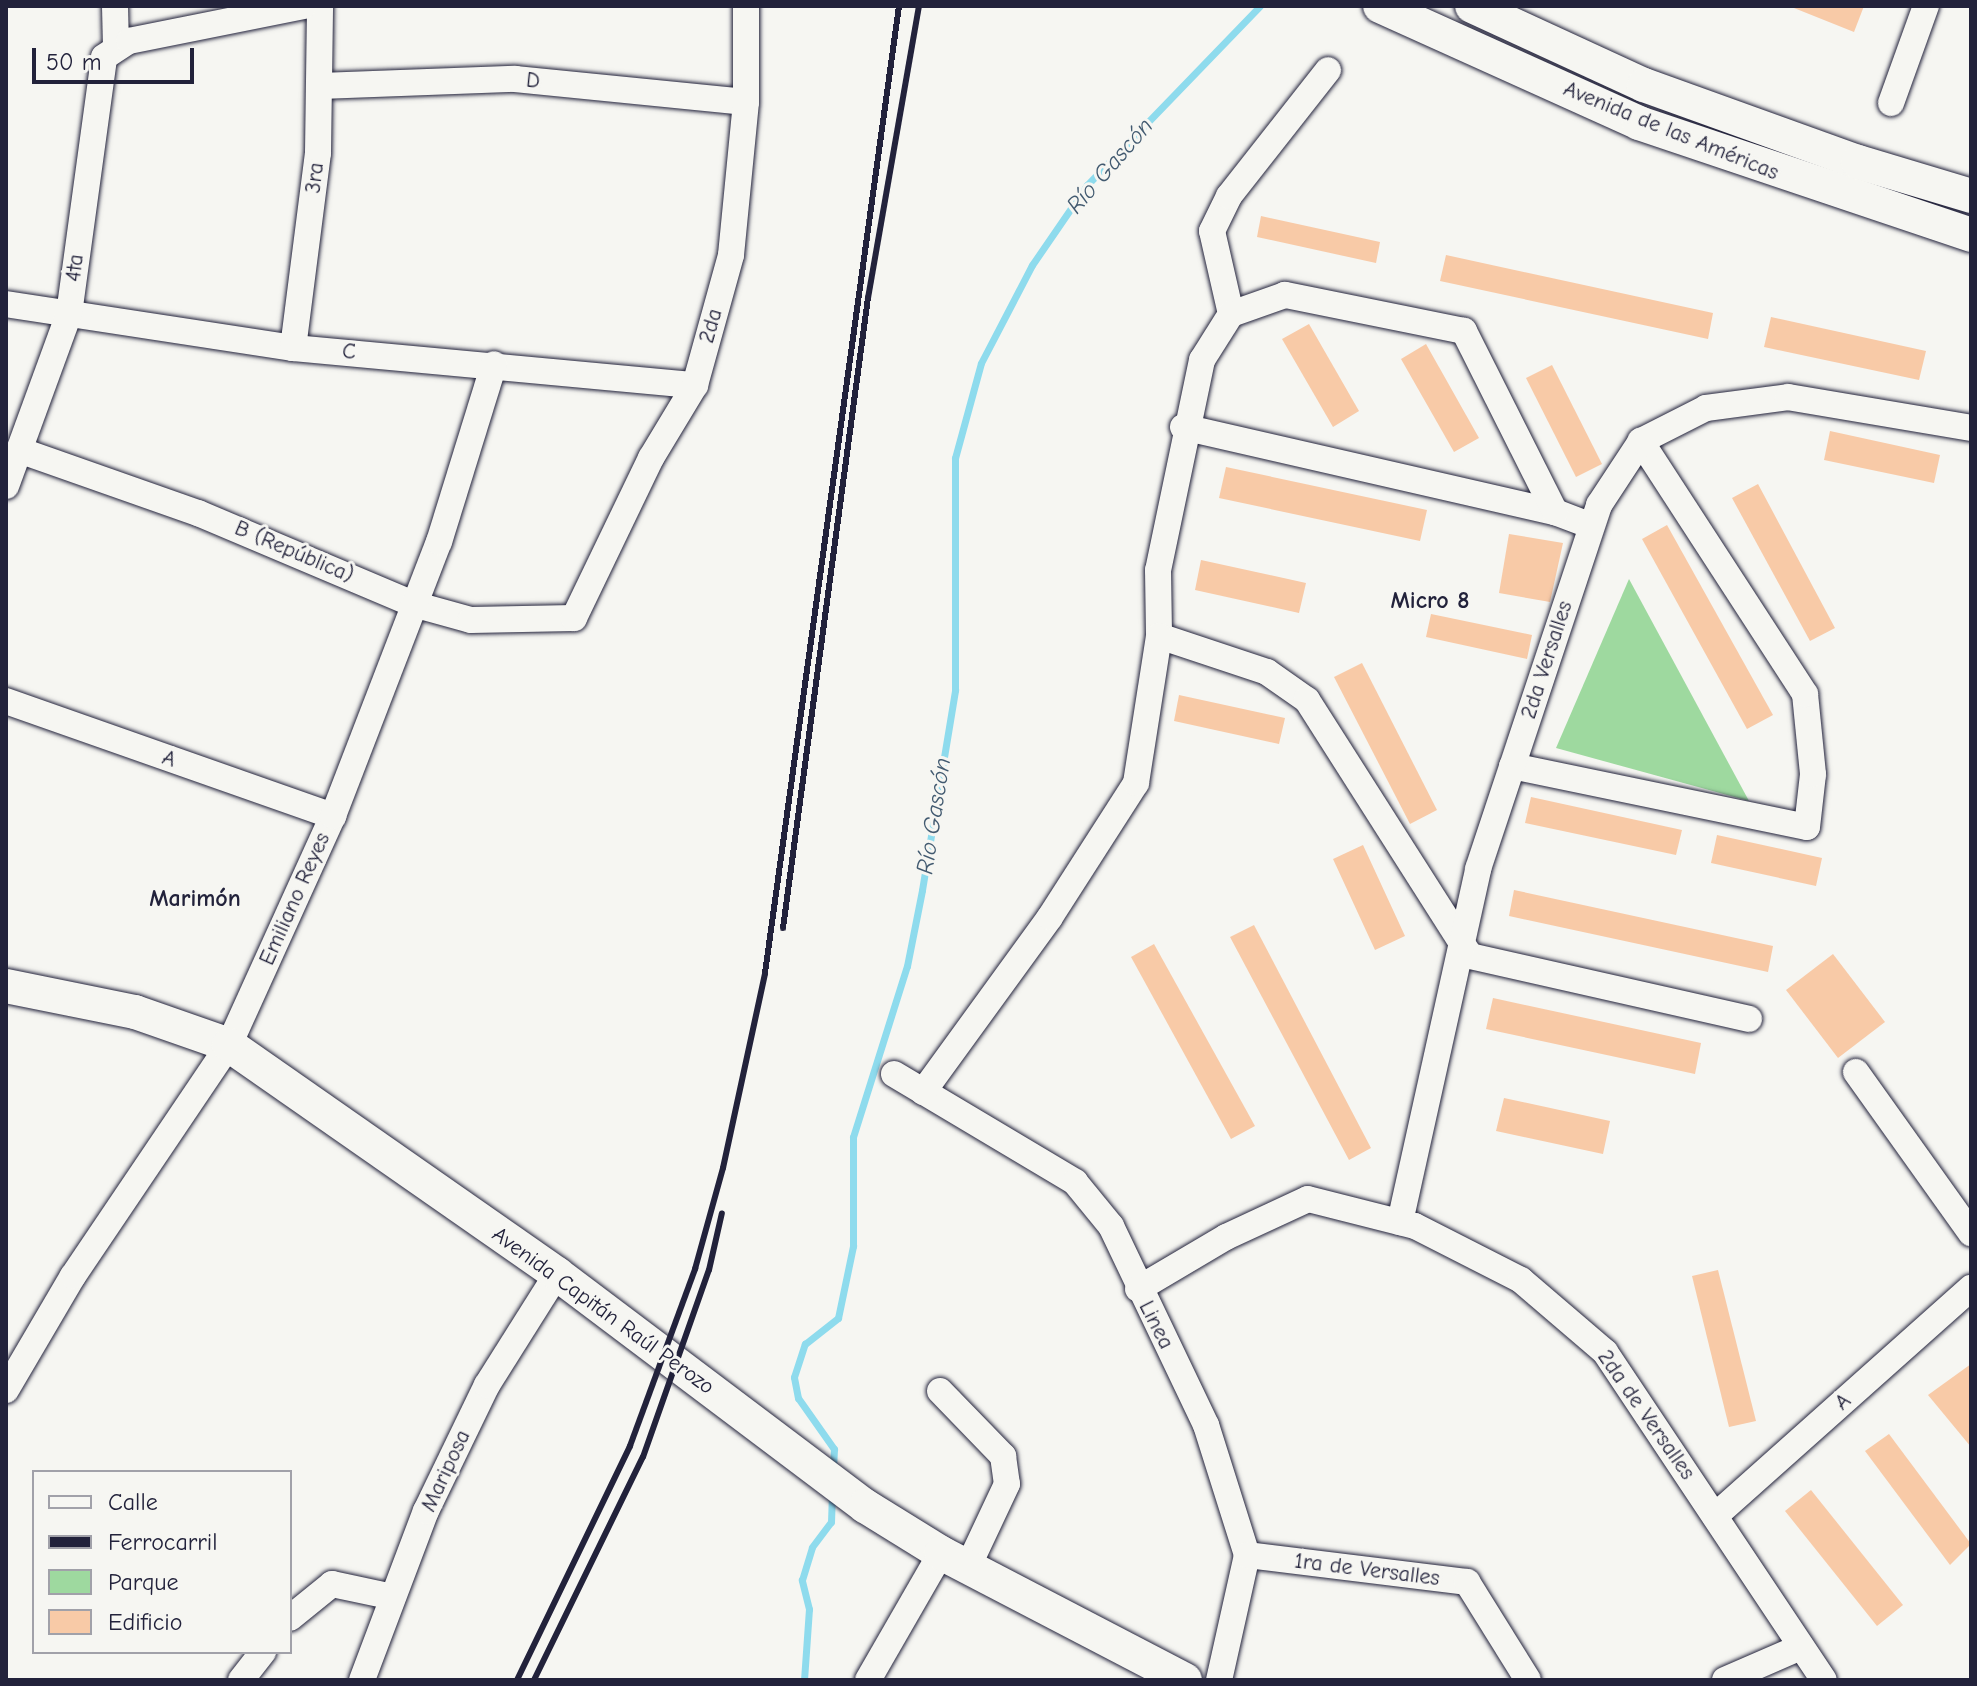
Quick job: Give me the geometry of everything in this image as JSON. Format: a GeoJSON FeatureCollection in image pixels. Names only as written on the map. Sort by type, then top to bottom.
{"type":"FeatureCollection","features":[{"type":"Feature","properties":{"kind":"main road","name":"Avenida de las Américas"},"geometry":{"type":"LineString","coordinates":[[1380,6],[1639,123],[1971,235]]}},
{"type":"Feature","properties":{"kind":"main road","name":"Avenida de las Américas"},"geometry":{"type":"LineString","coordinates":[[1472,6],[1644,85],[1971,196]]}},
{"type":"Feature","properties":{"kind":"main road","name":"Avenida Capitán Raúl Perozo"},"geometry":{"type":"LineString","coordinates":[[6,986],[135,1012],[229,1045],[557,1274],[865,1506],[954,1560],[1185,1680]]}},
{"type":"Feature","properties":{"kind":"street"},"geometry":{"type":"LineString","coordinates":[[115,6],[116,46],[304,6]]}},
{"type":"Feature","properties":{"kind":"street","name":"3ra"},"geometry":{"type":"LineString","coordinates":[[293,348],[318,153],[320,6]]}},
{"type":"Feature","properties":{"kind":"street","name":"2da"},"geometry":{"type":"LineString","coordinates":[[574,618],[651,458],[695,385],[731,255],[746,102],[746,6]]}},
{"type":"Feature","properties":{"kind":"street"},"geometry":{"type":"LineString","coordinates":[[1891,103],[1926,6]]}},
{"type":"Feature","properties":{"kind":"street","name":"4ta"},"geometry":{"type":"LineString","coordinates":[[6,486],[69,314],[100,73],[116,46]]}},
{"type":"Feature","properties":{"kind":"street"},"geometry":{"type":"LineString","coordinates":[[1231,314],[1212,231],[1229,196],[1328,70]]}},
{"type":"Feature","properties":{"kind":"street","name":"D"},"geometry":{"type":"LineString","coordinates":[[320,86],[515,79],[746,102]]}},
{"type":"Feature","properties":{"kind":"street"},"geometry":{"type":"LineString","coordinates":[[923,1092],[1050,917],[1136,783],[1159,636],[1158,570],[1183,427],[1202,360],[1231,314],[1285,295],[1464,331],[1555,512]]}},
{"type":"Feature","properties":{"kind":"street","name":"C"},"geometry":{"type":"LineString","coordinates":[[6,304],[293,348],[494,364],[695,385]]}},
{"type":"Feature","properties":{"kind":"street","name":"Emiliano Reyes"},"geometry":{"type":"LineString","coordinates":[[6,1390],[73,1276],[229,1045],[333,816],[413,604],[494,364]]}},
{"type":"Feature","properties":{"kind":"street"},"geometry":{"type":"LineString","coordinates":[[1512,766],[1807,827],[1813,774],[1805,694],[1641,441],[1706,408],[1788,397],[1971,428]]}},
{"type":"Feature","properties":{"kind":"street"},"geometry":{"type":"LineString","coordinates":[[1183,427],[1555,512],[1591,526]]}},
{"type":"Feature","properties":{"kind":"street","name":"2da Versalles"},"geometry":{"type":"LineString","coordinates":[[1400,1222],[1478,869],[1591,526],[1641,441]]}},
{"type":"Feature","properties":{"kind":"street","name":"B (República)"},"geometry":{"type":"LineString","coordinates":[[19,450],[198,513],[413,604],[471,620],[574,618]]}},
{"type":"Feature","properties":{"kind":"street"},"geometry":{"type":"LineString","coordinates":[[1159,636],[1267,672],[1307,700],[1470,956],[1749,1019]]}},
{"type":"Feature","properties":{"kind":"street","name":"A"},"geometry":{"type":"LineString","coordinates":[[6,701],[333,816]]}},
{"type":"Feature","properties":{"kind":"street"},"geometry":{"type":"LineString","coordinates":[[1856,1072],[1971,1233]]}},
{"type":"Feature","properties":{"kind":"street","name":"Linea"},"geometry":{"type":"LineString","coordinates":[[894,1074],[1075,1182],[1111,1226],[1138,1289],[1206,1425],[1247,1555]]}},
{"type":"Feature","properties":{"kind":"street","name":"2da de Versalles"},"geometry":{"type":"LineString","coordinates":[[1138,1289],[1226,1237],[1308,1199],[1400,1222],[1521,1280],[1605,1352],[1824,1680]]}},
{"type":"Feature","properties":{"kind":"street","name":"Mariposa"},"geometry":{"type":"LineString","coordinates":[[362,1680],[393,1597],[487,1385],[557,1274]]}},
{"type":"Feature","properties":{"kind":"street","name":"A"},"geometry":{"type":"LineString","coordinates":[[1715,1516],[1971,1288]]}},
{"type":"Feature","properties":{"kind":"street"},"geometry":{"type":"LineString","coordinates":[[868,1680],[1007,1484],[1003,1456],[940,1391]]}},
{"type":"Feature","properties":{"kind":"street"},"geometry":{"type":"LineString","coordinates":[[1219,1680],[1247,1555]]}},
{"type":"Feature","properties":{"kind":"street","name":"1ra de Versalles"},"geometry":{"type":"LineString","coordinates":[[1247,1555],[1467,1582],[1528,1680]]}},
{"type":"Feature","properties":{"kind":"street"},"geometry":{"type":"LineString","coordinates":[[292,1616],[332,1584],[393,1597]]}},
{"type":"Feature","properties":{"kind":"street"},"geometry":{"type":"LineString","coordinates":[[1725,1680],[1801,1647]]}},
{"type":"Feature","properties":{"kind":"street"},"geometry":{"type":"LineString","coordinates":[[241,1680],[261,1654]]}},
{"type":"Feature","properties":{"kind":"green space"},"geometry":{"type":"Polygon","coordinates":[[[1629,579],[1749,801],[1556,748],[1629,579]]]}},
{"type":"Feature","properties":{"kind":"building"},"geometry":{"type":"Polygon","coordinates":[[[1789,6],[1864,6],[1854,32],[1789,6]]]}},
{"type":"Feature","properties":{"kind":"building"},"geometry":{"type":"Polygon","coordinates":[[[1261,216],[1380,242],[1376,263],[1257,237],[1261,216]]]}},
{"type":"Feature","properties":{"kind":"building"},"geometry":{"type":"Polygon","coordinates":[[[1446,255],[1713,313],[1708,339],[1440,281],[1446,255]]]}},
{"type":"Feature","properties":{"kind":"building"},"geometry":{"type":"Polygon","coordinates":[[[1771,317],[1926,351],[1919,380],[1764,347],[1771,317]]]}},
{"type":"Feature","properties":{"kind":"building"},"geometry":{"type":"Polygon","coordinates":[[[1309,324],[1359,411],[1333,427],[1282,339],[1309,324]]]}},
{"type":"Feature","properties":{"kind":"building"},"geometry":{"type":"Polygon","coordinates":[[[1426,344],[1479,438],[1454,452],[1401,359],[1426,344]]]}},
{"type":"Feature","properties":{"kind":"building"},"geometry":{"type":"Polygon","coordinates":[[[1552,365],[1602,464],[1576,477],[1526,378],[1552,365]]]}},
{"type":"Feature","properties":{"kind":"building"},"geometry":{"type":"Polygon","coordinates":[[[1830,431],[1940,455],[1934,483],[1824,460],[1830,431]]]}},
{"type":"Feature","properties":{"kind":"building"},"geometry":{"type":"Polygon","coordinates":[[[1226,467],[1427,510],[1420,541],[1219,498],[1226,467]]]}},
{"type":"Feature","properties":{"kind":"building"},"geometry":{"type":"Polygon","coordinates":[[[1758,484],[1835,628],[1810,641],[1732,498],[1758,484]]]}},
{"type":"Feature","properties":{"kind":"building"},"geometry":{"type":"Polygon","coordinates":[[[1667,525],[1773,715],[1747,729],[1642,539],[1667,525]]]}},
{"type":"Feature","properties":{"kind":"building"},"geometry":{"type":"Polygon","coordinates":[[[1509,534],[1563,543],[1550,602],[1499,593],[1509,534]]]}},
{"type":"Feature","properties":{"kind":"building"},"geometry":{"type":"Polygon","coordinates":[[[1201,560],[1306,583],[1299,613],[1195,590],[1201,560]]]}},
{"type":"Feature","properties":{"kind":"building"},"geometry":{"type":"Polygon","coordinates":[[[1431,614],[1532,635],[1527,659],[1426,637],[1431,614]]]}},
{"type":"Feature","properties":{"kind":"building"},"geometry":{"type":"Polygon","coordinates":[[[1362,663],[1437,810],[1410,824],[1334,677],[1362,663]]]}},
{"type":"Feature","properties":{"kind":"building"},"geometry":{"type":"Polygon","coordinates":[[[1179,695],[1285,718],[1279,744],[1174,721],[1179,695]]]}},
{"type":"Feature","properties":{"kind":"building"},"geometry":{"type":"Polygon","coordinates":[[[1531,797],[1682,830],[1676,855],[1525,823],[1531,797]]]}},
{"type":"Feature","properties":{"kind":"building"},"geometry":{"type":"Polygon","coordinates":[[[1717,835],[1822,858],[1816,886],[1711,863],[1717,835]]]}},
{"type":"Feature","properties":{"kind":"building"},"geometry":{"type":"Polygon","coordinates":[[[1363,845],[1405,936],[1375,950],[1333,859],[1363,845]]]}},
{"type":"Feature","properties":{"kind":"building"},"geometry":{"type":"Polygon","coordinates":[[[1514,890],[1773,946],[1768,972],[1509,916],[1514,890]]]}},
{"type":"Feature","properties":{"kind":"building"},"geometry":{"type":"Polygon","coordinates":[[[1254,925],[1371,1148],[1349,1160],[1230,937],[1254,925]]]}},
{"type":"Feature","properties":{"kind":"building"},"geometry":{"type":"Polygon","coordinates":[[[1154,944],[1255,1126],[1231,1139],[1131,957],[1154,944]]]}},
{"type":"Feature","properties":{"kind":"building"},"geometry":{"type":"Polygon","coordinates":[[[1833,954],[1885,1022],[1838,1058],[1786,990],[1833,954]]]}},
{"type":"Feature","properties":{"kind":"building"},"geometry":{"type":"Polygon","coordinates":[[[1493,998],[1701,1043],[1695,1074],[1486,1029],[1493,998]]]}},
{"type":"Feature","properties":{"kind":"building"},"geometry":{"type":"Polygon","coordinates":[[[1504,1098],[1610,1121],[1603,1154],[1496,1131],[1504,1098]]]}},
{"type":"Feature","properties":{"kind":"building"},"geometry":{"type":"Polygon","coordinates":[[[1718,1270],[1756,1421],[1729,1427],[1692,1276],[1718,1270]]]}},
{"type":"Feature","properties":{"kind":"building"},"geometry":{"type":"Polygon","coordinates":[[[1971,1364],[1971,1447],[1928,1395],[1971,1364]]]}},
{"type":"Feature","properties":{"kind":"building"},"geometry":{"type":"Polygon","coordinates":[[[1889,1434],[1971,1544],[1950,1565],[1865,1451],[1889,1434]]]}},
{"type":"Feature","properties":{"kind":"building"},"geometry":{"type":"Polygon","coordinates":[[[1811,1490],[1903,1605],[1877,1626],[1785,1511],[1811,1490]]]}},
{"type":"Feature","properties":{"kind":"waterway","name":"Río Gascón"},"geometry":{"type":"LineString","coordinates":[[833,1468],[834,1449],[798,1398],[794,1377],[805,1344],[838,1318],[853,1246],[853,1137],[907,966],[922,890],[955,690],[955,458],[981,363],[1032,265],[1087,185],[1260,6]]}},
{"type":"Feature","properties":{"kind":"waterway","name":"Río Gascón"},"geometry":{"type":"LineString","coordinates":[[804,1680],[809,1609],[802,1580],[812,1547],[831,1522],[832,1493]]}},
{"type":"Feature","properties":{"kind":"railway"},"geometry":{"type":"LineString","coordinates":[[517,1680],[630,1446],[695,1269],[723,1168],[765,973],[899,6]]}},
{"type":"Feature","properties":{"kind":"railway"},"geometry":{"type":"LineString","coordinates":[[783,928],[868,298],[919,6]]}},
{"type":"Feature","properties":{"kind":"railway"},"geometry":{"type":"LineString","coordinates":[[534,1680],[643,1457],[709,1270],[722,1213]]}},
{"type":"Feature","properties":{"kind":"district","name":"Micro 8"},"geometry":{"type":"Point","coordinates":[1430,601]}},
{"type":"Feature","properties":{"kind":"district","name":"Marimón"},"geometry":{"type":"Point","coordinates":[195,899]}}]}
